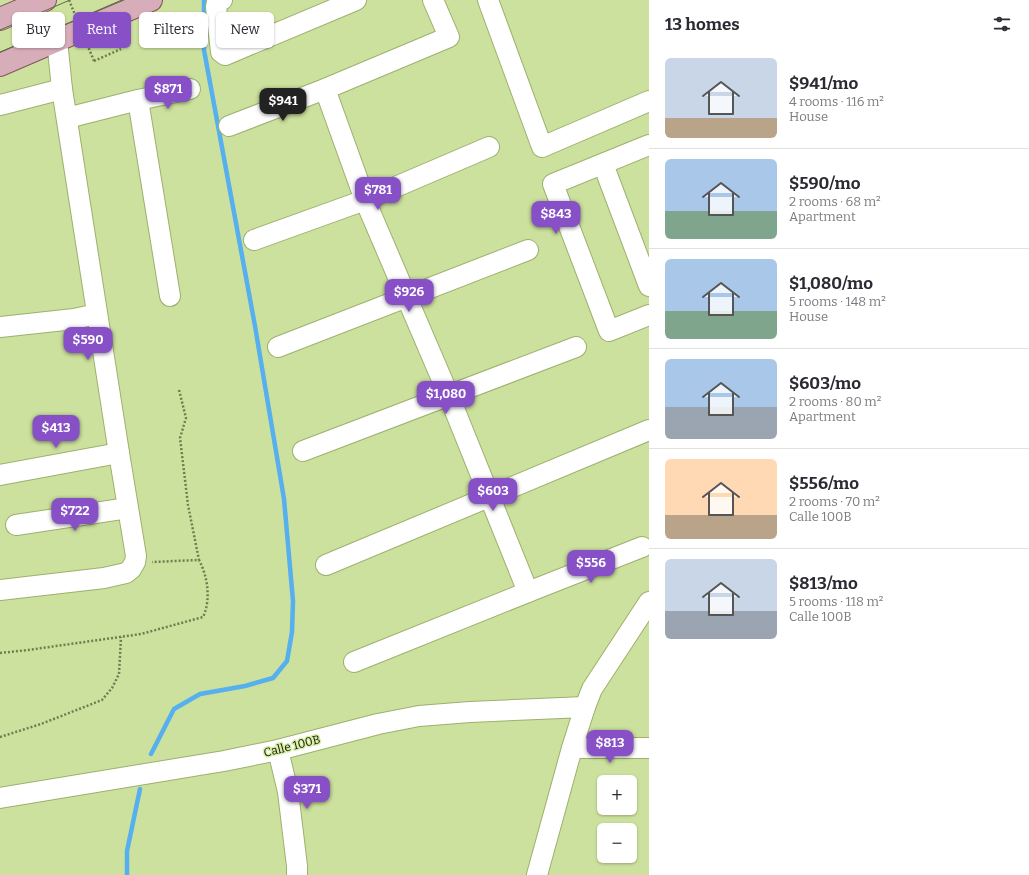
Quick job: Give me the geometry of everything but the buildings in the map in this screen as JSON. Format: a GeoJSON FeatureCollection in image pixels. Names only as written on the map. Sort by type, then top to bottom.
{"type":"FeatureCollection","features":[{"type":"Feature","properties":{"kind":"main road"},"geometry":{"type":"LineString","coordinates":[[0,19],[44,0]]}},
{"type":"Feature","properties":{"kind":"main road"},"geometry":{"type":"LineString","coordinates":[[65,37],[151,0]]}},
{"type":"Feature","properties":{"kind":"main road"},"geometry":{"type":"LineString","coordinates":[[0,65],[39,48]]}},
{"type":"Feature","properties":{"kind":"street"},"geometry":{"type":"LineString","coordinates":[[222,0],[217,2],[216,6],[221,52],[225,55],[356,0]]}},
{"type":"Feature","properties":{"kind":"street"},"geometry":{"type":"LineString","coordinates":[[229,126],[325,89],[449,37],[433,0]]}},
{"type":"Feature","properties":{"kind":"street"},"geometry":{"type":"LineString","coordinates":[[488,0],[542,147],[649,101]]}},
{"type":"Feature","properties":{"kind":"street"},"geometry":{"type":"LineString","coordinates":[[0,590],[104,578],[126,573],[131,569],[135,562],[135,546],[62,89],[58,48]]}},
{"type":"Feature","properties":{"kind":"street"},"geometry":{"type":"LineString","coordinates":[[0,105],[62,89]]}},
{"type":"Feature","properties":{"kind":"street"},"geometry":{"type":"LineString","coordinates":[[67,118],[138,100],[190,89]]}},
{"type":"Feature","properties":{"kind":"street"},"geometry":{"type":"LineString","coordinates":[[325,89],[365,200],[449,396],[528,592]]}},
{"type":"Feature","properties":{"kind":"street"},"geometry":{"type":"LineString","coordinates":[[138,100],[170,296]]}},
{"type":"Feature","properties":{"kind":"street"},"geometry":{"type":"LineString","coordinates":[[649,145],[554,184],[609,331],[649,315]]}},
{"type":"Feature","properties":{"kind":"street"},"geometry":{"type":"LineString","coordinates":[[254,240],[365,200],[489,147]]}},
{"type":"Feature","properties":{"kind":"street"},"geometry":{"type":"LineString","coordinates":[[603,164],[649,286]]}},
{"type":"Feature","properties":{"kind":"street"},"geometry":{"type":"LineString","coordinates":[[278,347],[528,250]]}},
{"type":"Feature","properties":{"kind":"street"},"geometry":{"type":"LineString","coordinates":[[0,327],[74,319],[97,314]]}},
{"type":"Feature","properties":{"kind":"street"},"geometry":{"type":"LineString","coordinates":[[303,451],[576,347]]}},
{"type":"Feature","properties":{"kind":"street"},"geometry":{"type":"LineString","coordinates":[[326,565],[490,495],[649,430]]}},
{"type":"Feature","properties":{"kind":"street"},"geometry":{"type":"LineString","coordinates":[[0,475],[119,453]]}},
{"type":"Feature","properties":{"kind":"street"},"geometry":{"type":"LineString","coordinates":[[16,525],[128,508]]}},
{"type":"Feature","properties":{"kind":"street"},"geometry":{"type":"LineString","coordinates":[[354,662],[642,547]]}},
{"type":"Feature","properties":{"kind":"street"},"geometry":{"type":"LineString","coordinates":[[537,875],[572,748],[592,689],[649,602]]}},
{"type":"Feature","properties":{"kind":"street","name":"Calle 100B"},"geometry":{"type":"LineString","coordinates":[[0,798],[224,762],[278,750],[378,724],[419,716],[470,712],[585,707]]}},
{"type":"Feature","properties":{"kind":"street"},"geometry":{"type":"LineString","coordinates":[[572,748],[649,748]]}},
{"type":"Feature","properties":{"kind":"street"},"geometry":{"type":"LineString","coordinates":[[278,750],[288,792],[297,875]]}},
{"type":"Feature","properties":{"kind":"path"},"geometry":{"type":"LineString","coordinates":[[69,0],[94,61],[121,49]]}},
{"type":"Feature","properties":{"kind":"path"},"geometry":{"type":"LineString","coordinates":[[0,653],[141,634],[203,617],[207,609],[208,595],[205,571],[199,560],[187,497],[180,438],[186,418],[179,390]]}},
{"type":"Feature","properties":{"kind":"path"},"geometry":{"type":"LineString","coordinates":[[135,562],[199,560]]}},
{"type":"Feature","properties":{"kind":"path"},"geometry":{"type":"LineString","coordinates":[[0,737],[41,724],[102,700],[112,688],[119,674],[121,637]]}},
{"type":"Feature","properties":{"kind":"waterway"},"geometry":{"type":"LineString","coordinates":[[151,754],[174,709],[200,694],[245,686],[273,678],[287,661],[292,632],[293,601],[284,499],[255,326],[204,50],[204,0]]}},
{"type":"Feature","properties":{"kind":"waterway"},"geometry":{"type":"LineString","coordinates":[[127,875],[127,851],[140,789]]}},
{"type":"Feature","properties":{"kind":"tram line"},"geometry":{"type":"LineString","coordinates":[[0,30],[70,0]]}},
{"type":"Feature","properties":{"kind":"tram line"},"geometry":{"type":"LineString","coordinates":[[0,52],[124,0]]}}]}
